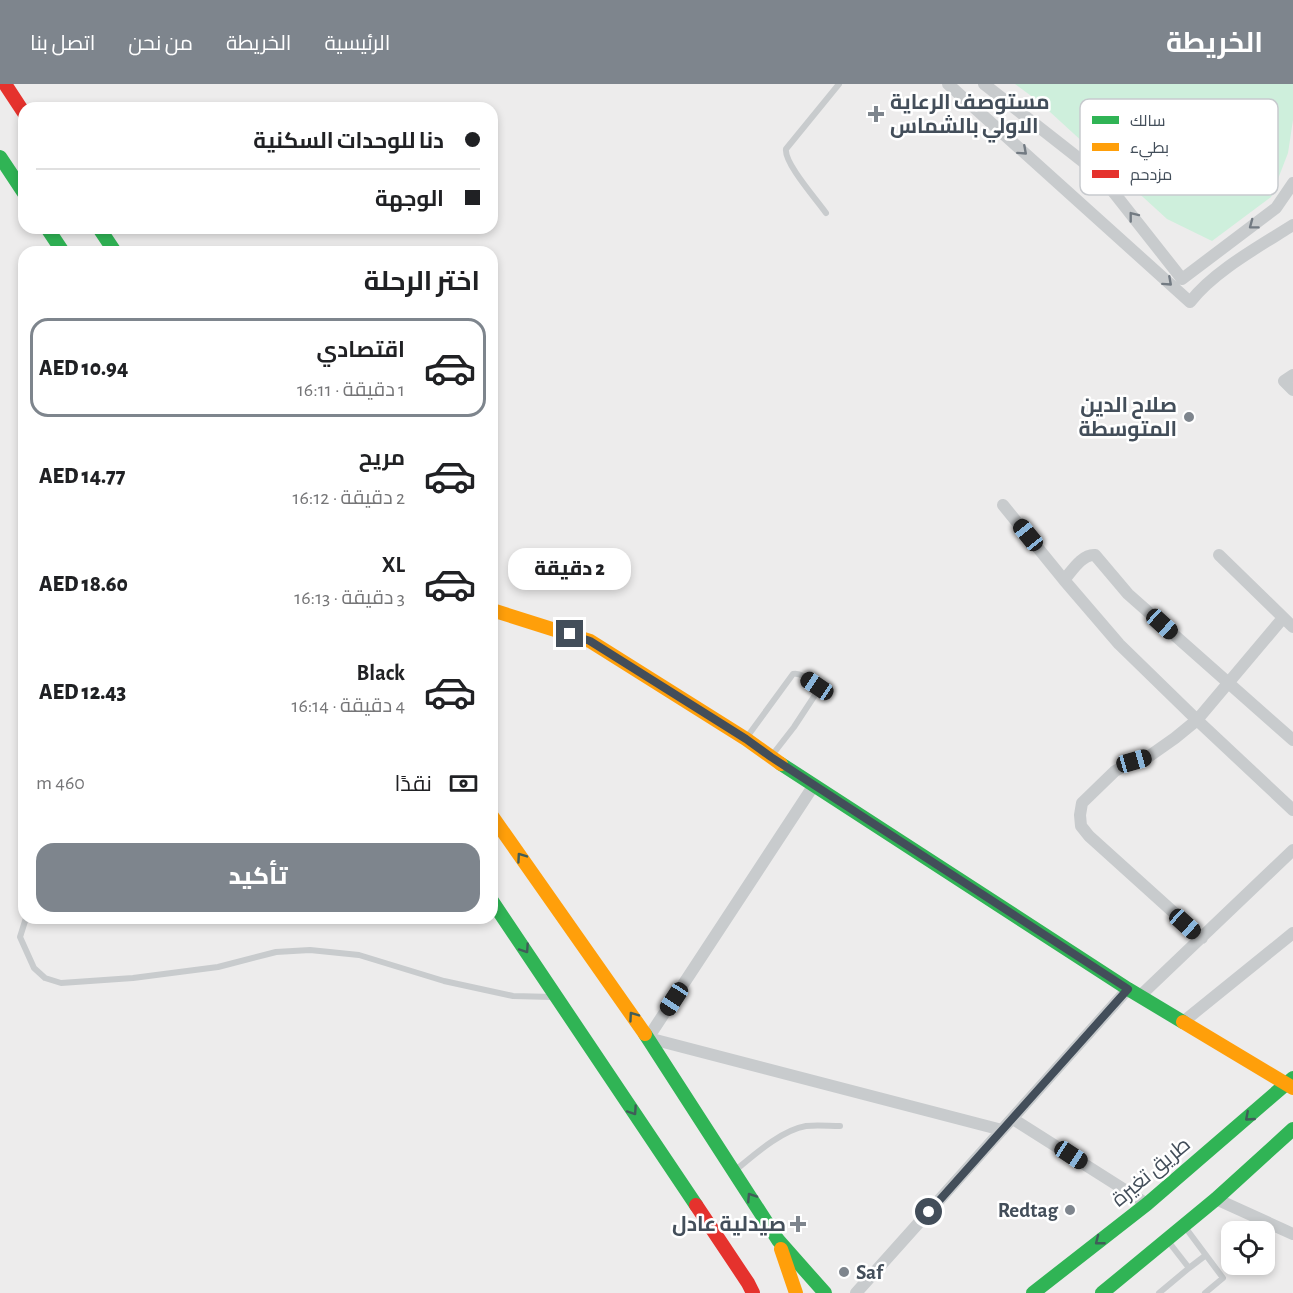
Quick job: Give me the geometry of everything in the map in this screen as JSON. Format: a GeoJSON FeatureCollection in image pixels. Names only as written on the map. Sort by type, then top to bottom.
{"type":"FeatureCollection","features":[{"type":"Feature","properties":{"kind":"street"},"geometry":{"type":"LineString","coordinates":[[5,84],[18,104]]}},
{"type":"Feature","properties":{"kind":"street"},"geometry":{"type":"LineString","coordinates":[[948,84],[1190,302],[1197,293],[1226,269],[1293,225]]}},
{"type":"Feature","properties":{"kind":"street"},"geometry":{"type":"LineString","coordinates":[[984,84],[1080,159]]}},
{"type":"Feature","properties":{"kind":"street"},"geometry":{"type":"LineString","coordinates":[[0,157],[18,184]]}},
{"type":"Feature","properties":{"kind":"street"},"geometry":{"type":"LineString","coordinates":[[1116,195],[1182,279],[1275,208],[1293,183]]}},
{"type":"Feature","properties":{"kind":"street"},"geometry":{"type":"LineString","coordinates":[[1293,375],[1284,381],[1293,390]]}},
{"type":"Feature","properties":{"kind":"street"},"geometry":{"type":"LineString","coordinates":[[1003,505],[1119,644],[1293,810]]}},
{"type":"Feature","properties":{"kind":"street"},"geometry":{"type":"LineString","coordinates":[[1064,580],[1085,557],[1095,555],[1128,594],[1293,740]]}},
{"type":"Feature","properties":{"kind":"street"},"geometry":{"type":"LineString","coordinates":[[1218,555],[1293,627]]}},
{"type":"Feature","properties":{"kind":"street"},"geometry":{"type":"LineString","coordinates":[[498,612],[590,641],[746,739],[1134,992],[1291,1083]]}},
{"type":"Feature","properties":{"kind":"street"},"geometry":{"type":"LineString","coordinates":[[1202,938],[1089,836],[1081,826],[1082,803],[1115,771],[1148,757],[1197,720],[1283,618]]}},
{"type":"Feature","properties":{"kind":"street"},"geometry":{"type":"LineString","coordinates":[[648,1038],[814,785]]}},
{"type":"Feature","properties":{"kind":"street"},"geometry":{"type":"LineString","coordinates":[[498,825],[648,1038],[778,1240],[825,1293]]}},
{"type":"Feature","properties":{"kind":"street"},"geometry":{"type":"LineString","coordinates":[[856,1293],[1002,1130],[1134,992],[1202,938],[1293,850]]}},
{"type":"Feature","properties":{"kind":"street"},"geometry":{"type":"LineString","coordinates":[[498,910],[753,1290]]}},
{"type":"Feature","properties":{"kind":"street"},"geometry":{"type":"LineString","coordinates":[[1183,1022],[1293,933]]}},
{"type":"Feature","properties":{"kind":"street"},"geometry":{"type":"LineString","coordinates":[[648,1038],[1002,1130]]}},
{"type":"Feature","properties":{"kind":"street","name":"طريق تغيرة"},"geometry":{"type":"LineString","coordinates":[[1033,1293],[1147,1204],[1291,1083]]}},
{"type":"Feature","properties":{"kind":"street"},"geometry":{"type":"LineString","coordinates":[[1013,1119],[1147,1204]]}},
{"type":"Feature","properties":{"kind":"street"},"geometry":{"type":"LineString","coordinates":[[1102,1293],[1216,1199],[1293,1129]]}},
{"type":"Feature","properties":{"kind":"street"},"geometry":{"type":"LineString","coordinates":[[1216,1199],[1293,1234]]}},
{"type":"Feature","properties":{"kind":"street"},"geometry":{"type":"LineString","coordinates":[[778,1240],[796,1293]]}},
{"type":"Feature","properties":{"kind":"lane"},"geometry":{"type":"LineString","coordinates":[[826,213],[799,178],[785,153],[839,84]]}},
{"type":"Feature","properties":{"kind":"lane"},"geometry":{"type":"LineString","coordinates":[[746,739],[793,674],[797,673],[817,686],[819,689],[816,696],[771,757]]}},
{"type":"Feature","properties":{"kind":"lane"},"geometry":{"type":"LineString","coordinates":[[24,924],[20,937],[34,968],[45,978],[61,983],[133,978],[218,967],[276,952],[310,950],[359,955],[444,981],[513,996],[556,997]]}},
{"type":"Feature","properties":{"kind":"lane"},"geometry":{"type":"LineString","coordinates":[[734,1172],[764,1147],[790,1131],[804,1126],[840,1126]]}},
{"type":"Feature","properties":{"kind":"lane"},"geometry":{"type":"LineString","coordinates":[[1184,1226],[1223,1278],[1205,1293]]}},
{"type":"Feature","properties":{"kind":"lane"},"geometry":{"type":"LineString","coordinates":[[1167,1240],[1189,1268]]}},
{"type":"Feature","properties":{"kind":"lane"},"geometry":{"type":"LineString","coordinates":[[1159,1293],[1206,1255]]}},
{"type":"Feature","properties":{"kind":"green space"},"geometry":{"type":"Polygon","coordinates":[[[1015,84],[1293,84],[1293,120],[1288,153],[1278,179],[1278,99],[1080,99],[1080,139],[1038,101],[1015,84]]]}},
{"type":"Feature","properties":{"kind":"green space"},"geometry":{"type":"Polygon","coordinates":[[[1141,195],[1272,195],[1212,241],[1167,219],[1141,195]]]}},
{"type":"Feature","properties":{"kind":"traffic: fast"},"geometry":{"type":"LineString","coordinates":[[0,157],[18,184]]}},
{"type":"Feature","properties":{"kind":"traffic: fast"},"geometry":{"type":"LineString","coordinates":[[51,234],[59,246]]}},
{"type":"Feature","properties":{"kind":"traffic: fast"},"geometry":{"type":"LineString","coordinates":[[103,234],[111,246]]}},
{"type":"Feature","properties":{"kind":"traffic: fast"},"geometry":{"type":"LineString","coordinates":[[781,764],[1128,989],[1183,1022]]}},
{"type":"Feature","properties":{"kind":"traffic: fast"},"geometry":{"type":"LineString","coordinates":[[498,910],[696,1205]]}},
{"type":"Feature","properties":{"kind":"traffic: fast"},"geometry":{"type":"LineString","coordinates":[[645,1034],[778,1240],[825,1293]]}},
{"type":"Feature","properties":{"kind":"traffic: fast"},"geometry":{"type":"LineString","coordinates":[[1033,1293],[1147,1204],[1293,1078]]}},
{"type":"Feature","properties":{"kind":"traffic: fast"},"geometry":{"type":"LineString","coordinates":[[1102,1293],[1216,1199],[1293,1129]]}},
{"type":"Feature","properties":{"kind":"traffic: slow"},"geometry":{"type":"LineString","coordinates":[[498,612],[590,641],[746,739],[781,764]]}},
{"type":"Feature","properties":{"kind":"traffic: slow"},"geometry":{"type":"LineString","coordinates":[[498,825],[645,1034]]}},
{"type":"Feature","properties":{"kind":"traffic: slow"},"geometry":{"type":"LineString","coordinates":[[1183,1022],[1293,1088]]}},
{"type":"Feature","properties":{"kind":"traffic: slow"},"geometry":{"type":"LineString","coordinates":[[781,1249],[796,1293]]}},
{"type":"Feature","properties":{"kind":"traffic: jam"},"geometry":{"type":"LineString","coordinates":[[5,84],[18,104]]}},
{"type":"Feature","properties":{"kind":"traffic: jam"},"geometry":{"type":"LineString","coordinates":[[696,1205],[753,1293]]}},
{"type":"Feature","properties":{"kind":"place","name":"مستوصف الرعاية الاولي بالشماس"},"geometry":{"type":"Point","coordinates":[876,114]}},
{"type":"Feature","properties":{"kind":"place","name":"صلاح الدين المتوسطة"},"geometry":{"type":"Point","coordinates":[1189,417]}},
{"type":"Feature","properties":{"kind":"place","name":"Redtag"},"geometry":{"type":"Point","coordinates":[1070,1210]}},
{"type":"Feature","properties":{"kind":"place","name":"صيدلية عادل"},"geometry":{"type":"Point","coordinates":[798,1224]}},
{"type":"Feature","properties":{"kind":"place","name":"Saf"},"geometry":{"type":"Point","coordinates":[844,1272]}},
{"type":"Feature","properties":{"kind":"route"},"geometry":{"type":"LineString","coordinates":[[570,634],[590,641],[746,739],[1128,989],[929,1212]]}}]}
